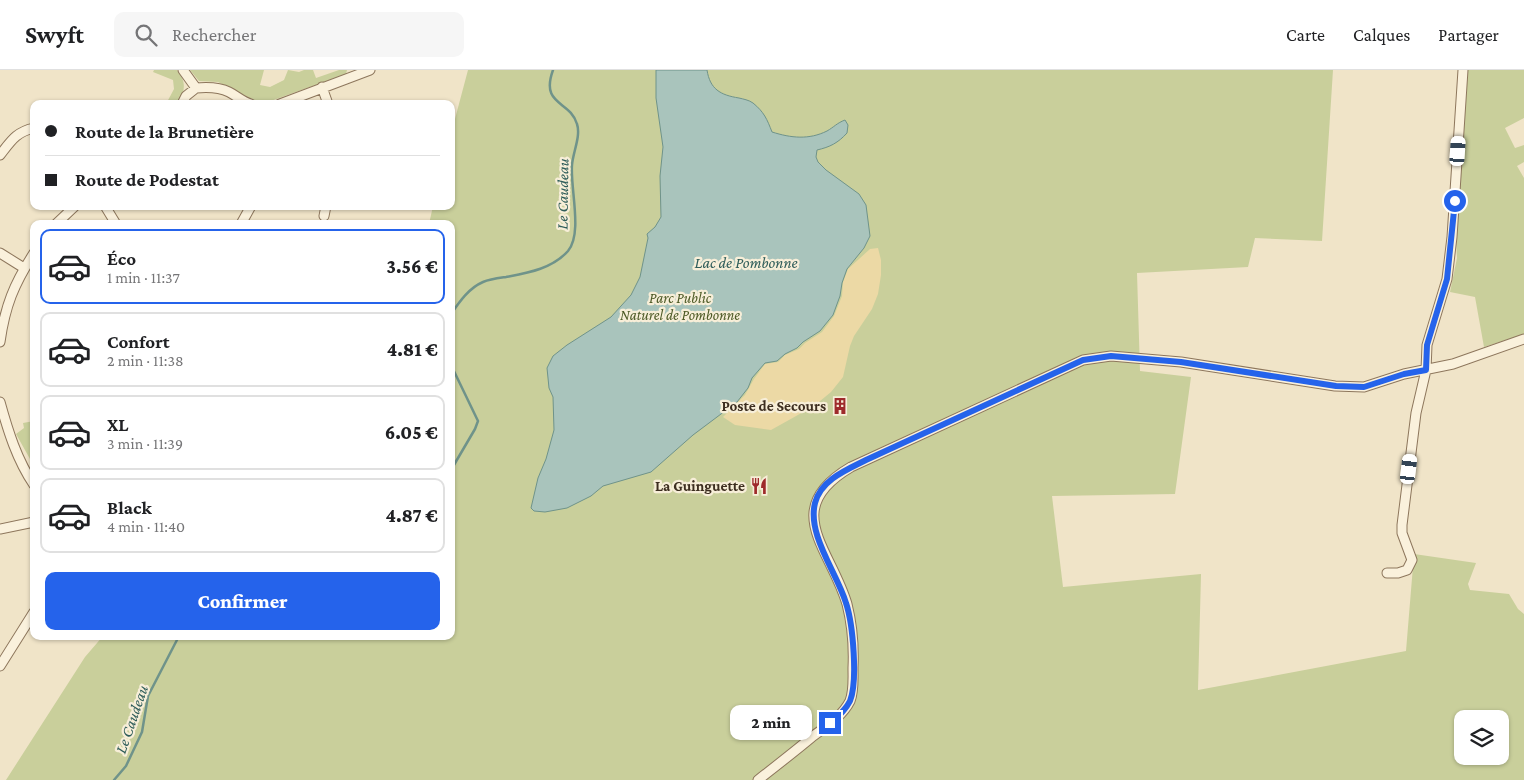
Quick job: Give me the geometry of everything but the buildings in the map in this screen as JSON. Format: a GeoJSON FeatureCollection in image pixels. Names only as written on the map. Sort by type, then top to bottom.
{"type":"FeatureCollection","features":[{"type":"Feature","properties":{"kind":"street"},"geometry":{"type":"LineString","coordinates":[[184,70],[196,88]]}},
{"type":"Feature","properties":{"kind":"street"},"geometry":{"type":"LineString","coordinates":[[290,100],[370,70]]}},
{"type":"Feature","properties":{"kind":"street"},"geometry":{"type":"LineString","coordinates":[[1387,573],[1398,573],[1407,570],[1412,560],[1402,533],[1402,524],[1416,413],[1426,370],[1427,345],[1447,279],[1452,237],[1463,70]]}},
{"type":"Feature","properties":{"kind":"street"},"geometry":{"type":"LineString","coordinates":[[184,100],[196,88],[209,87],[227,91],[243,100]]}},
{"type":"Feature","properties":{"kind":"street"},"geometry":{"type":"LineString","coordinates":[[322,88],[326,100]]}},
{"type":"Feature","properties":{"kind":"street"},"geometry":{"type":"LineString","coordinates":[[0,155],[22,131],[30,129]]}},
{"type":"Feature","properties":{"kind":"street"},"geometry":{"type":"LineString","coordinates":[[60,220],[70,210]]}},
{"type":"Feature","properties":{"kind":"street"},"geometry":{"type":"LineString","coordinates":[[324,216],[325,210]]}},
{"type":"Feature","properties":{"kind":"street"},"geometry":{"type":"LineString","coordinates":[[0,253],[24,268]]}},
{"type":"Feature","properties":{"kind":"street"},"geometry":{"type":"LineString","coordinates":[[0,342],[4,316],[11,294],[30,259]]}},
{"type":"Feature","properties":{"kind":"street"},"geometry":{"type":"LineString","coordinates":[[758,780],[843,712],[853,692],[851,624],[846,603],[816,532],[814,518],[819,494],[837,476],[866,460],[1083,360],[1111,356],[1181,362],[1336,386],[1364,387],[1404,374],[1453,364],[1524,339]]}},
{"type":"Feature","properties":{"kind":"street"},"geometry":{"type":"LineString","coordinates":[[0,402],[15,448],[30,480]]}},
{"type":"Feature","properties":{"kind":"street"},"geometry":{"type":"LineString","coordinates":[[0,530],[30,523]]}},
{"type":"Feature","properties":{"kind":"street"},"geometry":{"type":"LineString","coordinates":[[0,666],[30,618]]}},
{"type":"Feature","properties":{"kind":"green space"},"geometry":{"type":"Polygon","coordinates":[[[154,70],[177,70],[184,83],[180,100],[168,100],[174,89],[173,80],[153,72],[154,70]]]}},
{"type":"Feature","properties":{"kind":"green space"},"geometry":{"type":"Polygon","coordinates":[[[190,70],[264,70],[260,85],[270,87],[284,80],[288,70],[299,72],[313,70],[316,78],[339,70],[347,70],[346,74],[274,100],[254,100],[218,82],[199,81],[190,70]]]}},
{"type":"Feature","properties":{"kind":"green space","name":"Parc Public Naturel de Pombonne"},"geometry":{"type":"Polygon","coordinates":[[[468,70],[1333,70],[1322,241],[1255,238],[1248,267],[1137,273],[1140,371],[1191,377],[1175,494],[1052,496],[1063,587],[1201,574],[1198,690],[1406,651],[1414,554],[1476,563],[1468,584],[1470,590],[1509,594],[1518,609],[1524,614],[1524,780],[6,780],[85,657],[100,640],[455,640],[455,220],[430,220],[432,210],[455,210],[455,119],[468,70]]]}},
{"type":"Feature","properties":{"kind":"green space"},"geometry":{"type":"Polygon","coordinates":[[[1468,70],[1524,70],[1524,118],[1505,128],[1515,148],[1524,145],[1524,162],[1517,166],[1524,178],[1524,334],[1484,347],[1475,297],[1450,292],[1457,258],[1456,239],[1468,70]]]}},
{"type":"Feature","properties":{"kind":"green space"},"geometry":{"type":"Polygon","coordinates":[[[30,422],[30,459],[16,434],[24,428],[23,423],[30,422]]]}},
{"type":"Feature","properties":{"kind":"sand"},"geometry":{"type":"Polygon","coordinates":[[[878,248],[881,260],[881,275],[878,294],[872,309],[854,336],[843,377],[831,392],[814,406],[771,430],[735,425],[723,417],[745,395],[765,364],[778,362],[785,355],[799,349],[822,332],[834,316],[842,296],[843,282],[848,269],[870,249],[878,248]]]}},
{"type":"Feature","properties":{"kind":"water","name":"Lac de Pombonne"},"geometry":{"type":"Polygon","coordinates":[[[656,70],[707,70],[708,77],[717,90],[726,95],[753,103],[765,116],[772,132],[779,134],[793,137],[813,136],[827,131],[845,120],[848,125],[847,133],[834,144],[817,150],[816,157],[826,170],[859,194],[866,205],[870,236],[864,248],[847,269],[833,315],[820,331],[797,348],[785,354],[777,361],[765,363],[752,378],[748,388],[737,402],[693,435],[651,472],[603,486],[591,496],[567,508],[545,512],[534,511],[531,508],[538,478],[546,459],[554,430],[553,397],[549,388],[547,368],[553,356],[611,317],[631,295],[640,277],[648,238],[647,234],[655,227],[661,217],[660,176],[663,147],[656,98],[656,70]]]}},
{"type":"Feature","properties":{"kind":"waterway","name":"Le Caudeau"},"geometry":{"type":"LineString","coordinates":[[455,308],[465,295],[483,282],[522,274],[547,266],[562,257],[572,243],[575,233],[572,165],[578,129],[573,116],[553,97],[550,90],[553,70]]}},
{"type":"Feature","properties":{"kind":"waterway","name":"Le Caudeau"},"geometry":{"type":"LineString","coordinates":[[455,373],[478,421],[455,463]]}},
{"type":"Feature","properties":{"kind":"waterway","name":"Le Caudeau"},"geometry":{"type":"LineString","coordinates":[[114,780],[126,766],[142,732],[148,696],[177,640]]}},
{"type":"Feature","properties":{"kind":"place","name":"Poste de Secours"},"geometry":{"type":"Point","coordinates":[840,406]}},
{"type":"Feature","properties":{"kind":"place","name":"La Guinguette"},"geometry":{"type":"Point","coordinates":[759,486]}},
{"type":"Feature","properties":{"kind":"route"},"geometry":{"type":"LineString","coordinates":[[830,723],[843,712],[853,692],[853,659],[851,624],[846,603],[816,532],[814,510],[819,494],[826,485],[837,476],[866,460],[1083,360],[1111,356],[1181,362],[1336,386],[1364,387],[1404,374],[1426,370],[1427,345],[1447,279],[1455,201]]}}]}
